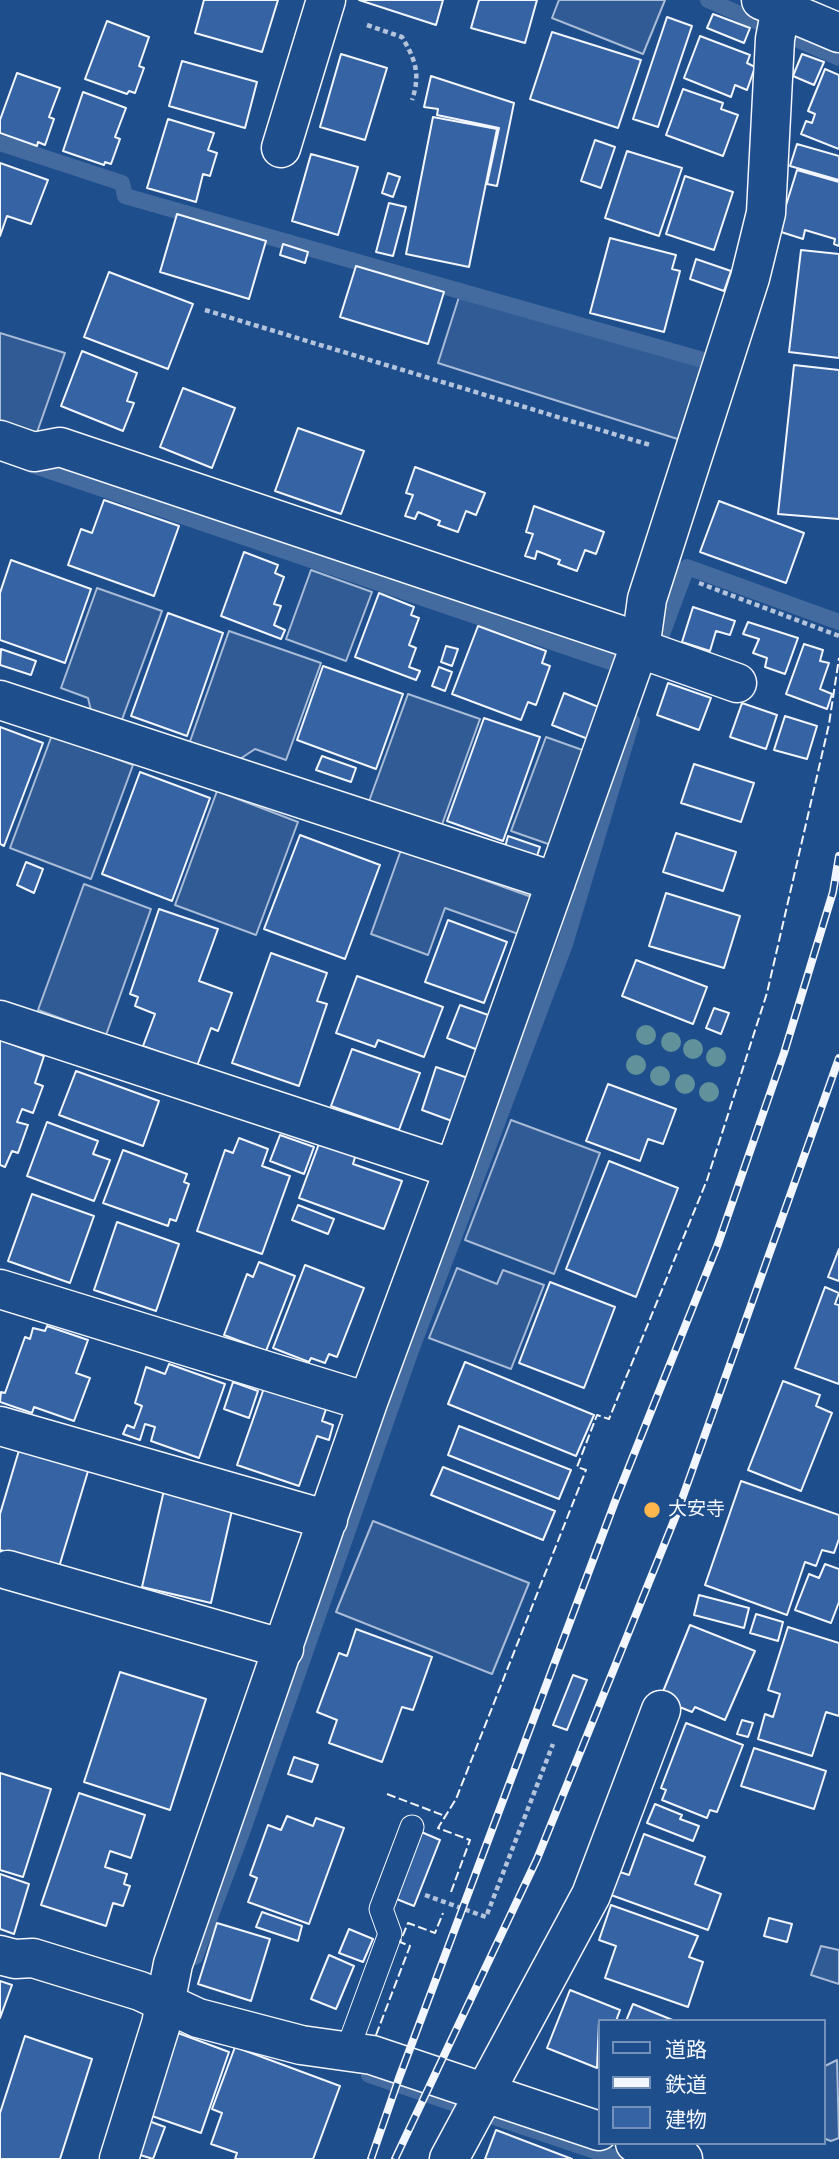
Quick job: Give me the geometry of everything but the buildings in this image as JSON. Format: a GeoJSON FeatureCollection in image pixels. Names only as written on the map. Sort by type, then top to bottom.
{"type":"FeatureCollection","features":[{"type":"Feature","properties":{"kind":"street"},"geometry":{"type":"LineString","coordinates":[[281,148],[325,5]]}},
{"type":"Feature","properties":{"kind":"street"},"geometry":{"type":"LineString","coordinates":[[119,2159],[161,2024],[173,1964],[368,1402],[556,882],[642,656],[647,599],[750,278],[766,213],[774,18],[839,33]]}},
{"type":"Feature","properties":{"kind":"street"},"geometry":{"type":"LineString","coordinates":[[0,440],[34,452],[60,447],[642,656],[737,683]]}},
{"type":"Feature","properties":{"kind":"street"},"geometry":{"type":"LineString","coordinates":[[0,700],[556,882]]}},
{"type":"Feature","properties":{"kind":"street"},"geometry":{"type":"LineString","coordinates":[[0,1020],[454,1169]]}},
{"type":"Feature","properties":{"kind":"street"},"geometry":{"type":"LineString","coordinates":[[0,1289],[368,1402]]}},
{"type":"Feature","properties":{"kind":"street"},"geometry":{"type":"LineString","coordinates":[[0,1426],[328,1520]]}},
{"type":"Feature","properties":{"kind":"street"},"geometry":{"type":"LineString","coordinates":[[8,1570],[284,1648]]}},
{"type":"Feature","properties":{"kind":"street"},"geometry":{"type":"LineString","coordinates":[[450,2159],[592,1895],[662,1710]]}},
{"type":"Feature","properties":{"kind":"street"},"geometry":{"type":"LineString","coordinates":[[0,1955],[15,1959],[33,1958],[140,1992],[198,2018],[301,2045],[372,2055],[477,2107],[598,2131]]}},
{"type":"Feature","properties":{"kind":"street"},"geometry":{"type":"LineString","coordinates":[[641,2145],[683,2159]]}},
{"type":"Feature","properties":{"kind":"lane"},"geometry":{"type":"LineString","coordinates":[[347,2051],[390,1934],[381,1909],[412,1827]]}},
{"type":"Feature","properties":{"kind":"path"},"geometry":{"type":"LineString","coordinates":[[325,5],[402,37],[414,58],[417,84],[412,100]]}},
{"type":"Feature","properties":{"kind":"path"},"geometry":{"type":"LineString","coordinates":[[205,310],[692,458]]}},
{"type":"Feature","properties":{"kind":"path"},"geometry":{"type":"LineString","coordinates":[[692,580],[839,636]]}},
{"type":"Feature","properties":{"kind":"path"},"geometry":{"type":"LineString","coordinates":[[391,1882],[486,1917],[553,1744]]}},
{"type":"Feature","properties":{"kind":"shaded area"},"geometry":{"type":"Polygon","coordinates":[[[559,0],[665,0],[643,54],[552,18],[559,0]]]}},
{"type":"Feature","properties":{"kind":"shaded area"},"geometry":{"type":"Polygon","coordinates":[[[459,297],[706,367],[684,441],[438,363],[459,297]]]}},
{"type":"Feature","properties":{"kind":"shaded area"},"geometry":{"type":"Polygon","coordinates":[[[0,333],[65,353],[35,438],[0,426],[0,333]]]}},
{"type":"Feature","properties":{"kind":"shaded area"},"geometry":{"type":"Polygon","coordinates":[[[311,570],[372,592],[346,661],[286,639],[311,570]]]}},
{"type":"Feature","properties":{"kind":"shaded area"},"geometry":{"type":"Polygon","coordinates":[[[97,588],[162,611],[120,725],[92,715],[88,698],[61,688],[97,588]]]}},
{"type":"Feature","properties":{"kind":"shaded area"},"geometry":{"type":"Polygon","coordinates":[[[229,631],[321,663],[286,760],[255,749],[234,763],[188,747],[229,631]]]}},
{"type":"Feature","properties":{"kind":"shaded area"},"geometry":{"type":"Polygon","coordinates":[[[408,694],[480,719],[440,830],[368,804],[408,694]]]}},
{"type":"Feature","properties":{"kind":"shaded area"},"geometry":{"type":"Polygon","coordinates":[[[52,735],[133,765],[91,879],[10,848],[52,735]]]}},
{"type":"Feature","properties":{"kind":"shaded area"},"geometry":{"type":"Polygon","coordinates":[[[546,737],[588,752],[554,846],[511,831],[546,737]]]}},
{"type":"Feature","properties":{"kind":"shaded area"},"geometry":{"type":"Polygon","coordinates":[[[217,791],[298,822],[256,935],[175,905],[217,791]]]}},
{"type":"Feature","properties":{"kind":"shaded area"},"geometry":{"type":"Polygon","coordinates":[[[401,850],[537,899],[524,936],[445,908],[428,955],[371,934],[401,850]]]}},
{"type":"Feature","properties":{"kind":"shaded area"},"geometry":{"type":"Polygon","coordinates":[[[84,884],[151,909],[106,1035],[38,1010],[84,884]]]}},
{"type":"Feature","properties":{"kind":"shaded area"},"geometry":{"type":"Polygon","coordinates":[[[511,1120],[600,1153],[554,1274],[465,1240],[511,1120]]]}},
{"type":"Feature","properties":{"kind":"shaded area"},"geometry":{"type":"Polygon","coordinates":[[[457,1268],[497,1284],[503,1270],[544,1285],[511,1369],[429,1338],[457,1268]]]}},
{"type":"Feature","properties":{"kind":"shaded area"},"geometry":{"type":"Polygon","coordinates":[[[373,1521],[529,1583],[492,1674],[336,1612],[373,1521]]]}},
{"type":"Feature","properties":{"kind":"shaded area"},"geometry":{"type":"Polygon","coordinates":[[[821,1946],[839,1950],[839,1984],[811,1975],[821,1946]]]}},
{"type":"Feature","properties":{"kind":"shaded area"},"geometry":{"type":"Polygon","coordinates":[[[837,2060],[839,2138],[831,2141],[825,2139],[825,2066],[837,2060]]]}},
{"type":"Feature","properties":{"kind":"waterway"},"geometry":{"type":"LineString","coordinates":[[708,0],[839,58]]}},
{"type":"Feature","properties":{"kind":"waterway"},"geometry":{"type":"LineString","coordinates":[[0,143],[122,183],[125,196],[703,360]]}},
{"type":"Feature","properties":{"kind":"waterway"},"geometry":{"type":"LineString","coordinates":[[26,463],[634,670]]}},
{"type":"Feature","properties":{"kind":"waterway"},"geometry":{"type":"LineString","coordinates":[[655,653],[687,567],[839,622]]}},
{"type":"Feature","properties":{"kind":"waterway"},"geometry":{"type":"LineString","coordinates":[[195,1957],[241,1835],[410,1353],[565,944],[632,721]]}},
{"type":"Feature","properties":{"kind":"waterway"},"geometry":{"type":"LineString","coordinates":[[369,2075],[619,2159]]}},
{"type":"Feature","properties":{"kind":"railway"},"geometry":{"type":"LineString","coordinates":[[371,2159],[616,1499],[718,1244],[784,1053],[833,892],[839,856]]}},
{"type":"Feature","properties":{"kind":"railway"},"geometry":{"type":"LineString","coordinates":[[395,2159],[537,1859],[677,1513],[839,1058]]}},
{"type":"Feature","properties":{"kind":"fence"},"geometry":{"type":"LineString","coordinates":[[451,1892],[470,1840],[438,1828],[456,1799],[586,1470],[577,1467],[597,1415],[609,1419],[707,1180],[767,993],[829,724],[839,658]]}},
{"type":"Feature","properties":{"kind":"fence"},"geometry":{"type":"LineString","coordinates":[[387,1794],[445,1816]]}},
{"type":"Feature","properties":{"kind":"fence"},"geometry":{"type":"LineString","coordinates":[[376,2035],[410,1946],[400,1942],[408,1923],[435,1933],[443,1913]]}},
{"type":"Feature","properties":{"kind":"place","name":"大安寺"},"geometry":{"type":"Point","coordinates":[652,1510]}}]}
